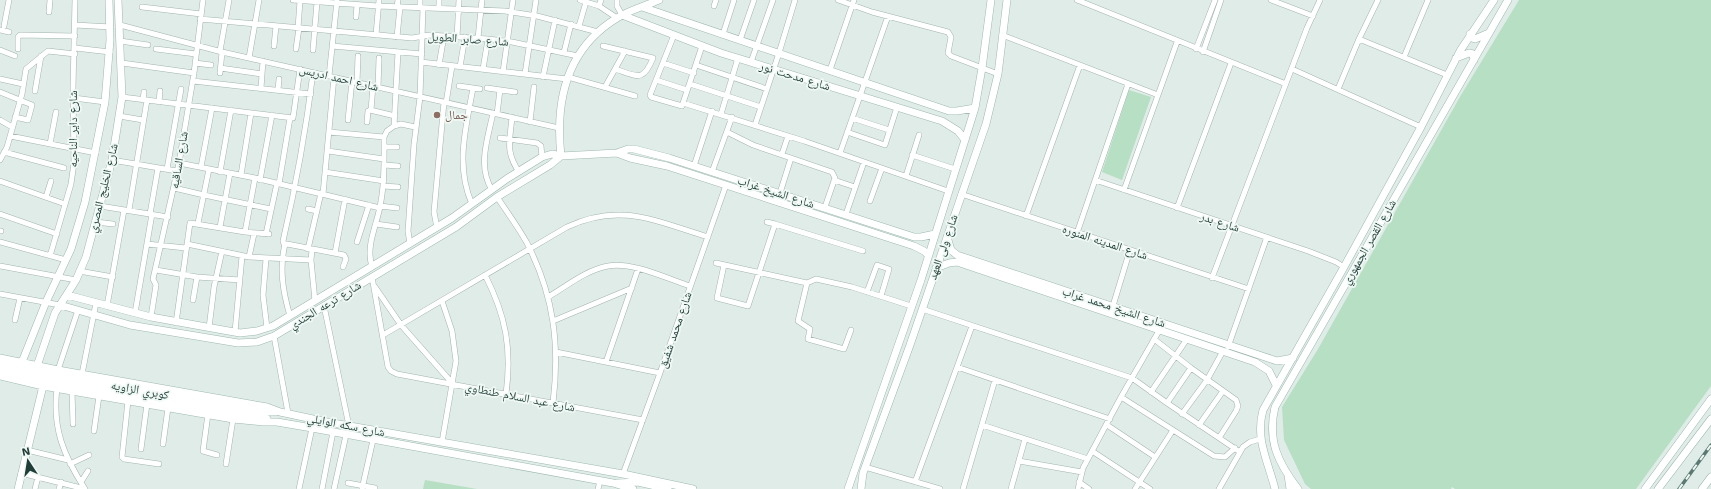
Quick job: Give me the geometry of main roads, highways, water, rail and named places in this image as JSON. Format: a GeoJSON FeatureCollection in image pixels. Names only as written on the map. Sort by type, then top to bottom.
{"type":"FeatureCollection","features":[{"type":"Feature","properties":{"kind":"main road","name":"شارع الخليج المصري"},"geometry":{"type":"LineString","coordinates":[[22,362],[46,302],[71,249],[85,202],[105,102],[111,27],[109,0]]}},
{"type":"Feature","properties":{"kind":"main road","name":"شارع الخليج المصري"},"geometry":{"type":"LineString","coordinates":[[38,366],[53,320],[60,305],[76,280],[86,256],[112,160],[122,97],[122,63],[118,0]]}},
{"type":"Feature","properties":{"kind":"main road"},"geometry":{"type":"LineString","coordinates":[[561,156],[559,128],[562,95],[567,78],[578,56],[598,32],[620,17],[659,0]]}},
{"type":"Feature","properties":{"kind":"main road","name":"شارع ولى العهد"},"geometry":{"type":"LineString","coordinates":[[848,489],[928,256],[975,108],[992,0]]}},
{"type":"Feature","properties":{"kind":"main road","name":"شارع ولى العهد"},"geometry":{"type":"LineString","coordinates":[[861,489],[865,467],[922,309],[987,119],[998,74],[1007,0]]}},
{"type":"Feature","properties":{"kind":"main road","name":"شارع القصر الجمهوري"},"geometry":{"type":"LineString","coordinates":[[1276,488],[1260,439],[1260,421],[1263,410],[1421,127],[1456,58],[1470,34],[1494,0]]}},
{"type":"Feature","properties":{"kind":"main road","name":"شارع القصر الجمهوري"},"geometry":{"type":"LineString","coordinates":[[1298,489],[1278,456],[1272,437],[1271,422],[1275,407],[1508,0]]}},
{"type":"Feature","properties":{"kind":"main road","name":"شارع مدحت نور"},"geometry":{"type":"LineString","coordinates":[[642,7],[949,111],[958,112],[975,108]]}},
{"type":"Feature","properties":{"kind":"main road","name":"شارع مدحت نور"},"geometry":{"type":"LineString","coordinates":[[620,17],[738,58],[942,121],[958,131],[965,140]]}},
{"type":"Feature","properties":{"kind":"main road"},"geometry":{"type":"LineString","coordinates":[[1470,34],[1472,38],[1475,39],[1489,32]]}},
{"type":"Feature","properties":{"kind":"main road"},"geometry":{"type":"LineString","coordinates":[[1456,58],[1469,53],[1473,54],[1474,60]]}},
{"type":"Feature","properties":{"kind":"main road","name":"شارع الشيخ غراب"},"geometry":{"type":"LineString","coordinates":[[561,156],[617,153],[624,150],[634,149],[780,193],[914,237],[935,234]]}},
{"type":"Feature","properties":{"kind":"main road","name":"شارع الشيخ غراب"},"geometry":{"type":"LineString","coordinates":[[617,153],[630,158],[667,166],[914,246],[924,251],[928,256]]}},
{"type":"Feature","properties":{"kind":"main road","name":"شارع ترعه الجندي"},"geometry":{"type":"LineString","coordinates":[[67,295],[176,322],[235,332],[257,331],[290,316],[437,228],[542,157],[552,154],[561,156]]}},
{"type":"Feature","properties":{"kind":"main road","name":"شارع ترعه الجندي"},"geometry":{"type":"LineString","coordinates":[[60,305],[130,325],[238,343],[257,342],[274,336],[324,306],[373,281],[456,227],[497,197],[550,165],[561,156]]}},
{"type":"Feature","properties":{"kind":"main road"},"geometry":{"type":"LineString","coordinates":[[793,206],[795,198]]}},
{"type":"Feature","properties":{"kind":"main road","name":"شارع الشيخ محمد غراب"},"geometry":{"type":"LineString","coordinates":[[947,237],[948,244],[957,255],[1111,310]]}},
{"type":"Feature","properties":{"kind":"main road","name":"شارع الشيخ محمد غراب"},"geometry":{"type":"LineString","coordinates":[[936,268],[949,263],[957,262],[1111,310],[1226,349],[1262,365],[1271,374],[1276,385]]}},
{"type":"Feature","properties":{"kind":"main road","name":"شارع الشيخ محمد غراب"},"geometry":{"type":"LineString","coordinates":[[1162,327],[1187,339],[1226,349],[1277,360],[1293,358]]}},
{"type":"Feature","properties":{"kind":"main road","name":"شارع سكه الوايلي"},"geometry":{"type":"LineString","coordinates":[[0,358],[58,370],[267,406],[280,412],[349,426],[623,474],[693,489]]}},
{"type":"Feature","properties":{"kind":"main road","name":"كوبري الزاويه"},"geometry":{"type":"LineString","coordinates":[[0,363],[105,384],[266,412],[280,412]]}},
{"type":"Feature","properties":{"kind":"main road","name":"كوبري الزاويه"},"geometry":{"type":"LineString","coordinates":[[0,370],[83,387],[264,418],[277,422]]}},
{"type":"Feature","properties":{"kind":"main road","name":"شارع سكه الوايلي"},"geometry":{"type":"LineString","coordinates":[[0,376],[43,386],[168,408],[312,428],[613,483],[633,489]]}},
{"type":"Feature","properties":{"kind":"main road"},"geometry":{"type":"LineString","coordinates":[[18,489],[43,386]]}},
{"type":"Feature","properties":{"kind":"main road"},"geometry":{"type":"LineString","coordinates":[[1645,489],[1711,399]]}},
{"type":"Feature","properties":{"kind":"main road"},"geometry":{"type":"LineString","coordinates":[[1658,489],[1711,419]]}},
{"type":"Feature","properties":{"kind":"main road"},"geometry":{"type":"LineString","coordinates":[[1288,474],[1290,489]]}},
{"type":"Feature","properties":{"kind":"main road"},"geometry":{"type":"LineString","coordinates":[[1702,489],[1711,477]]}},
{"type":"Feature","properties":{"kind":"main road"},"geometry":{"type":"LineString","coordinates":[[613,483],[638,482],[668,489]]}},
{"type":"Feature","properties":{"kind":"railway"},"geometry":{"type":"LineString","coordinates":[[1679,489],[1711,445]]}},
{"type":"Feature","properties":{"kind":"place","name":"جمال"},"geometry":{"type":"Point","coordinates":[437,115]}}]}
